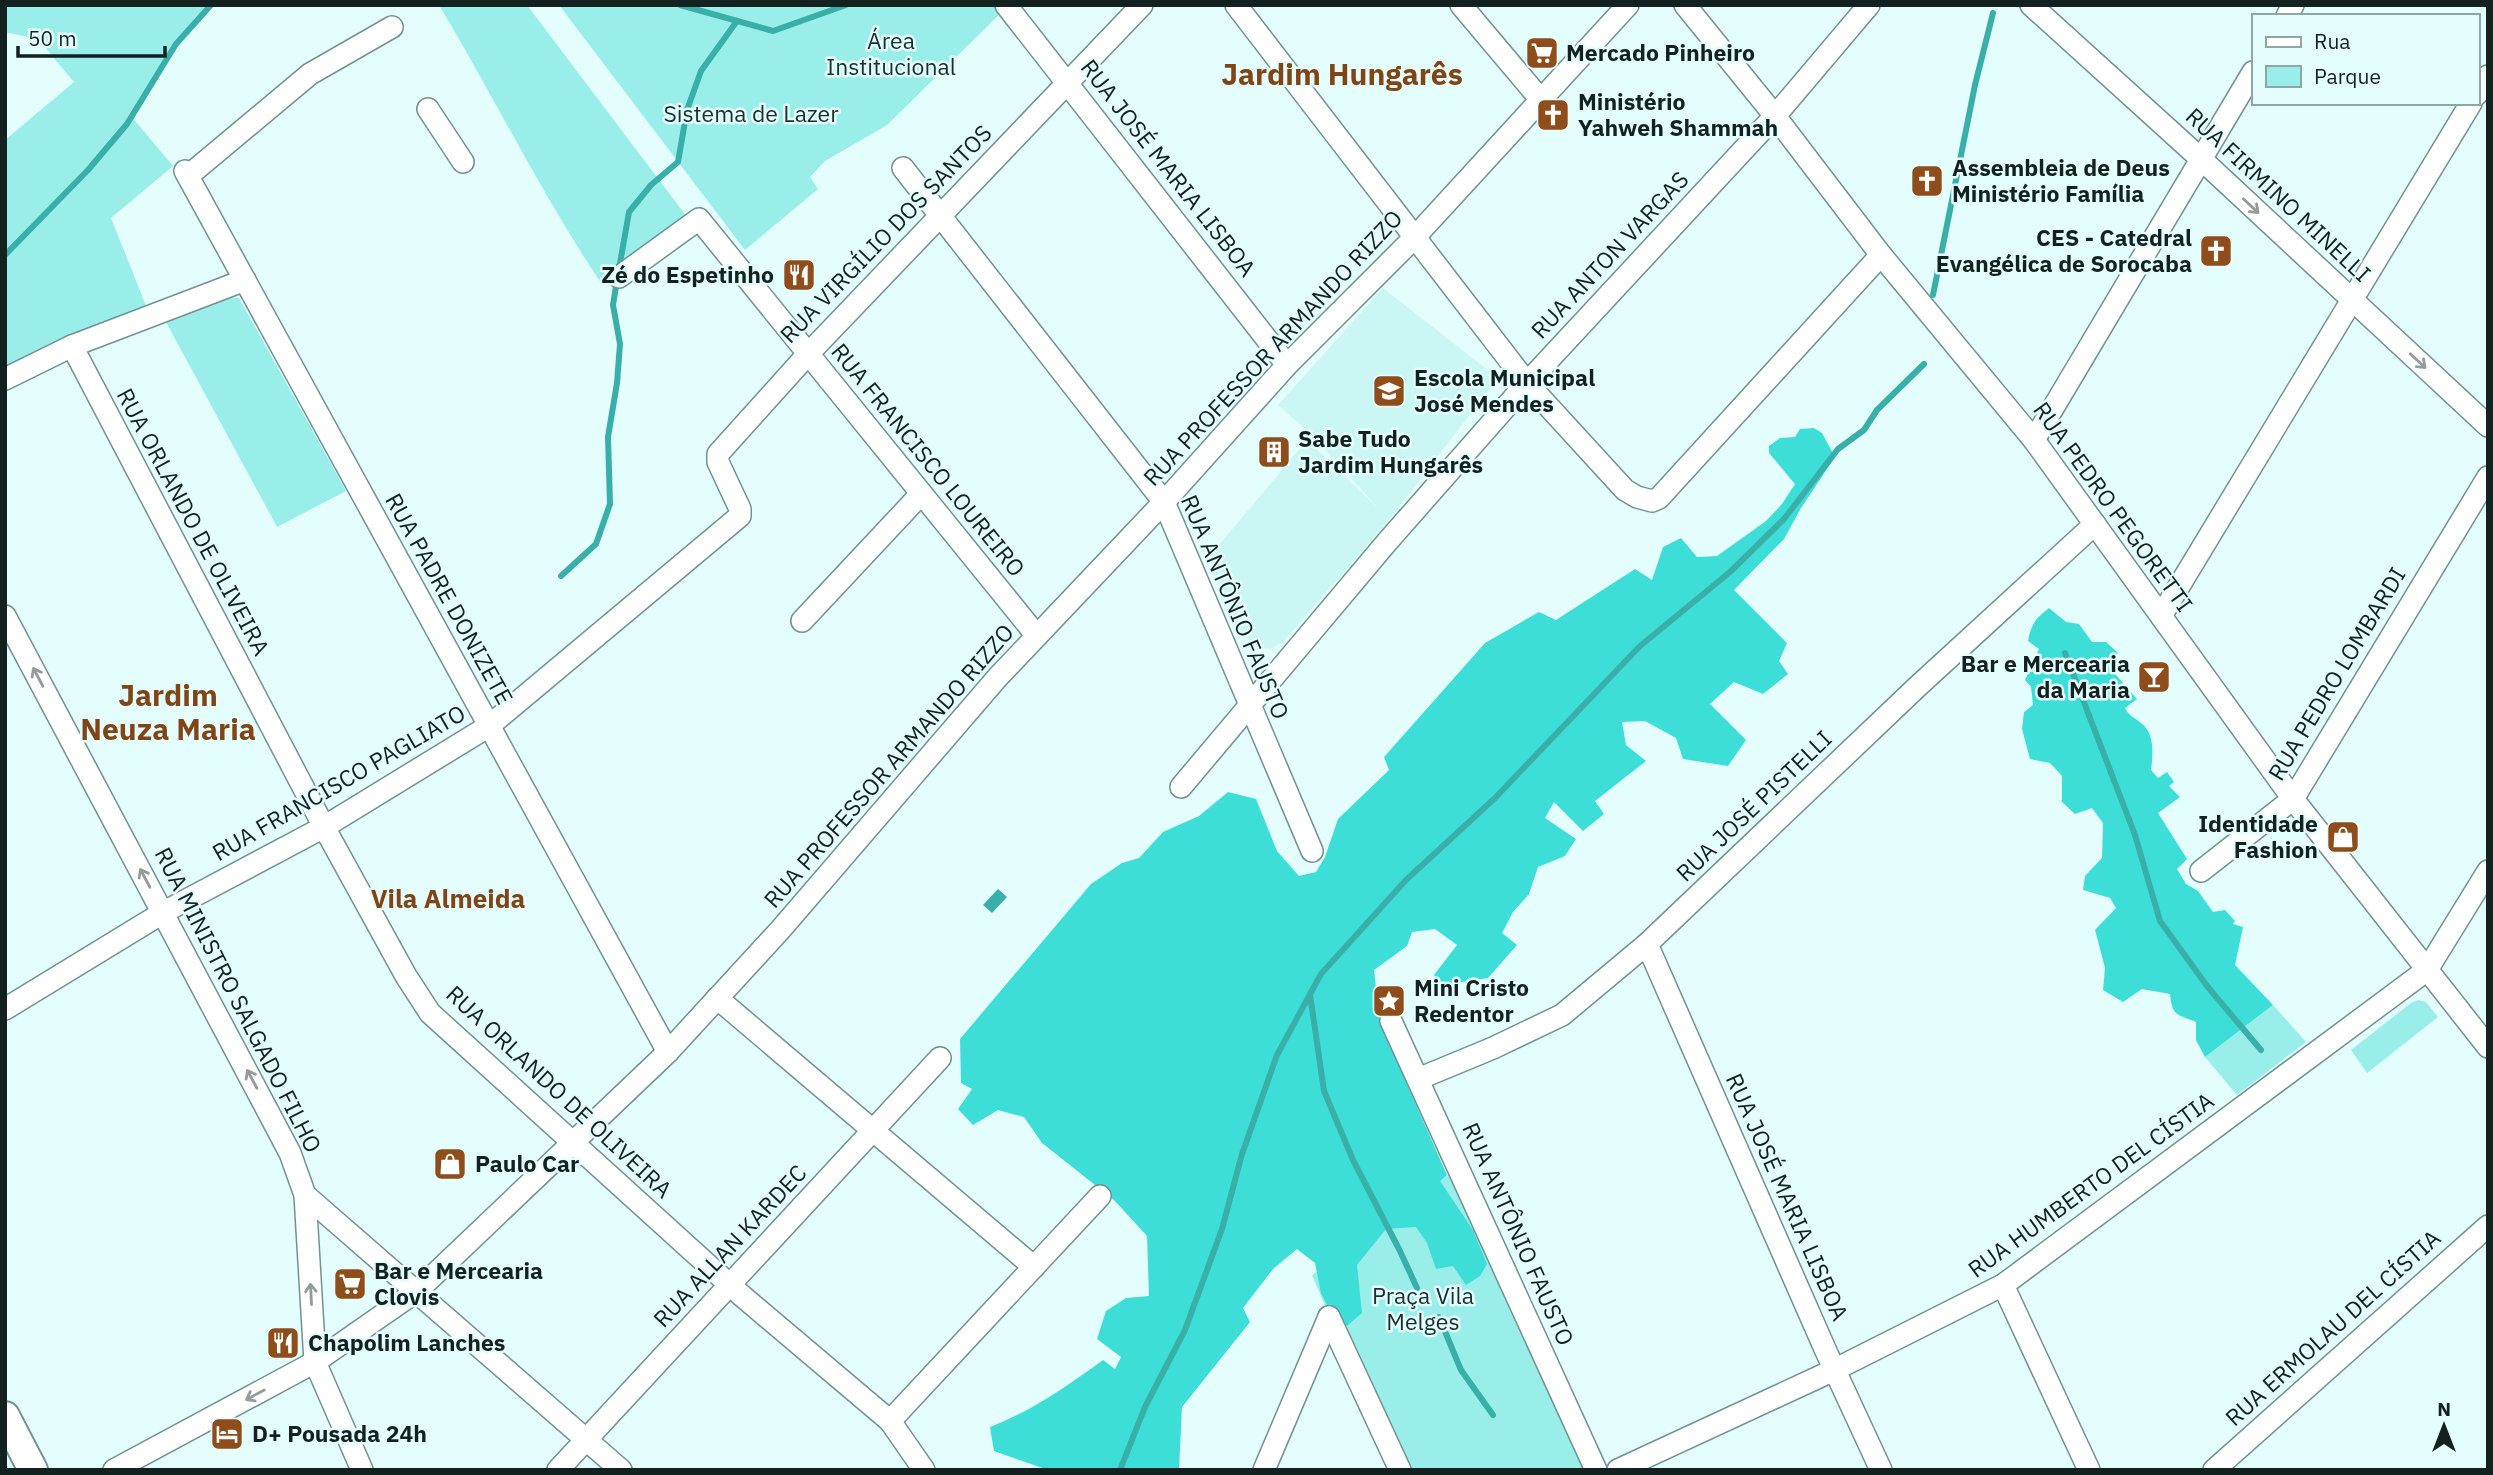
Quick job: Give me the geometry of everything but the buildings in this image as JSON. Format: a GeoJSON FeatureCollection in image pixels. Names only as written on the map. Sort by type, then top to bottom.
{"type":"FeatureCollection","features":[{"type":"Feature","properties":{"kind":"main road"},"geometry":{"type":"LineString","coordinates":[[5,1416],[33,1470]]}},
{"type":"Feature","properties":{"kind":"street","name":"RUA JOSÉ MARIA LISBOA"},"geometry":{"type":"LineString","coordinates":[[1006,5],[1287,365]]}},
{"type":"Feature","properties":{"kind":"street","name":"RUA VIRGÍLIO DOS SANTOS"},"geometry":{"type":"LineString","coordinates":[[740,516],[740,509],[718,462],[718,454],[940,214],[1142,5]]}},
{"type":"Feature","properties":{"kind":"street"},"geometry":{"type":"LineString","coordinates":[[1236,5],[1527,383],[1625,490],[1637,497],[1652,501],[1659,498],[1881,255]]}},
{"type":"Feature","properties":{"kind":"street"},"geometry":{"type":"LineString","coordinates":[[1461,5],[1541,100]]}},
{"type":"Feature","properties":{"kind":"street","name":"RUA PROFESSOR ARMANDO RIZZO"},"geometry":{"type":"LineString","coordinates":[[114,1470],[315,1362],[417,1291],[668,1052],[781,929],[997,678],[1164,502],[1287,365],[1414,238],[1628,5]]}},
{"type":"Feature","properties":{"kind":"street","name":"RUA PEDRO PEGORETTI"},"geometry":{"type":"LineString","coordinates":[[1685,5],[1775,116],[1881,255],[2034,440],[2294,799],[2488,1047]]}},
{"type":"Feature","properties":{"kind":"street","name":"RUA ANTON VARGAS"},"geometry":{"type":"LineString","coordinates":[[1527,383],[1775,116],[1870,5]]}},
{"type":"Feature","properties":{"kind":"street","name":"RUA FIRMINO MINELLI"},"geometry":{"type":"LineString","coordinates":[[2031,5],[2488,426]]}},
{"type":"Feature","properties":{"kind":"street","name":"RUA PADRE DONIZETE"},"geometry":{"type":"LineString","coordinates":[[393,27],[310,74],[186,174],[668,1052]]}},
{"type":"Feature","properties":{"kind":"street"},"geometry":{"type":"LineString","coordinates":[[2034,440],[2252,74]]}},
{"type":"Feature","properties":{"kind":"street"},"geometry":{"type":"LineString","coordinates":[[2161,616],[2470,105]]}},
{"type":"Feature","properties":{"kind":"street"},"geometry":{"type":"LineString","coordinates":[[428,109],[463,162]]}},
{"type":"Feature","properties":{"kind":"street","name":"RUA ANTÔNIO FAUSTO"},"geometry":{"type":"LineString","coordinates":[[903,168],[1164,502],[1312,851]]}},
{"type":"Feature","properties":{"kind":"street","name":"RUA FRANCISCO LOUREIRO"},"geometry":{"type":"LineString","coordinates":[[619,277],[699,219],[1037,636]]}},
{"type":"Feature","properties":{"kind":"street"},"geometry":{"type":"LineString","coordinates":[[5,379],[72,346],[245,280]]}},
{"type":"Feature","properties":{"kind":"street","name":"RUA ORLANDO DE OLIVEIRA"},"geometry":{"type":"LineString","coordinates":[[72,346],[324,827],[406,976],[430,1013],[729,1284],[890,1421],[924,1470]]}},
{"type":"Feature","properties":{"kind":"street"},"geometry":{"type":"LineString","coordinates":[[1181,787],[1371,560],[1527,383]]}},
{"type":"Feature","properties":{"kind":"street","name":"RUA PEDRO LOMBARDI"},"geometry":{"type":"LineString","coordinates":[[2201,871],[2294,799],[2488,477]]}},
{"type":"Feature","properties":{"kind":"street"},"geometry":{"type":"LineString","coordinates":[[802,621],[921,494]]}},
{"type":"Feature","properties":{"kind":"street","name":"RUA FRANCISCO PAGLIATO"},"geometry":{"type":"LineString","coordinates":[[5,1009],[164,912],[324,827],[489,726],[740,516]]}},
{"type":"Feature","properties":{"kind":"street","name":"RUA JOSÉ PISTELLI"},"geometry":{"type":"LineString","coordinates":[[1418,1079],[1493,1048],[1562,1015],[1647,944],[1917,687],[2095,524]]}},
{"type":"Feature","properties":{"kind":"street","name":"RUA MINISTRO SALGADO FILHO"},"geometry":{"type":"LineString","coordinates":[[5,616],[290,1153],[305,1195],[315,1362],[362,1470]]}},
{"type":"Feature","properties":{"kind":"street","name":"RUA HUMBERTO DEL CÍSTIA"},"geometry":{"type":"LineString","coordinates":[[1618,1470],[1834,1370],[2003,1285],[2427,970],[2488,871]]}},
{"type":"Feature","properties":{"kind":"street","name":"RUA JOSÉ MARIA LISBOA"},"geometry":{"type":"LineString","coordinates":[[1647,944],[1834,1370],[1881,1470]]}},
{"type":"Feature","properties":{"kind":"street"},"geometry":{"type":"LineString","coordinates":[[717,998],[1034,1267]]}},
{"type":"Feature","properties":{"kind":"street","name":"RUA ANTÔNIO FAUSTO"},"geometry":{"type":"LineString","coordinates":[[1391,1021],[1596,1470]]}},
{"type":"Feature","properties":{"kind":"street","name":"RUA ALLAN KARDEC"},"geometry":{"type":"LineString","coordinates":[[558,1470],[940,1058]]}},
{"type":"Feature","properties":{"kind":"street"},"geometry":{"type":"LineString","coordinates":[[305,1195],[621,1470]]}},
{"type":"Feature","properties":{"kind":"street"},"geometry":{"type":"LineString","coordinates":[[890,1421],[1100,1196]]}},
{"type":"Feature","properties":{"kind":"street","name":"RUA ERMOLAU DEL CÍSTIA"},"geometry":{"type":"LineString","coordinates":[[2214,1470],[2488,1226]]}},
{"type":"Feature","properties":{"kind":"street"},"geometry":{"type":"LineString","coordinates":[[2003,1285],[2090,1470]]}},
{"type":"Feature","properties":{"kind":"street"},"geometry":{"type":"LineString","coordinates":[[1264,1470],[1329,1317],[1400,1470]]}},
{"type":"Feature","properties":{"kind":"shaded area"},"geometry":{"type":"Polygon","coordinates":[[[1383,288],[1498,378],[1389,520],[1283,642],[1270,649],[1258,646],[1240,632],[1210,567],[1214,551],[1307,440],[1378,508],[1312,435],[1278,405],[1383,288]]]}},
{"type":"Feature","properties":{"kind":"shaded area"},"geometry":{"type":"Polygon","coordinates":[[[1814,428],[1822,433],[1835,457],[1784,539],[1734,590],[1787,643],[1779,661],[1788,674],[1763,694],[1734,682],[1710,704],[1746,740],[1728,766],[1683,759],[1676,738],[1645,721],[1622,722],[1626,745],[1646,761],[1595,801],[1604,814],[1583,831],[1554,802],[1545,818],[1576,839],[1565,856],[1538,867],[1529,894],[1513,912],[1502,933],[1517,945],[1488,978],[1442,985],[1434,975],[1457,945],[1435,929],[1412,932],[1407,946],[1374,970],[1380,1023],[1447,1175],[1440,1181],[1473,1230],[1487,1264],[1480,1276],[1466,1285],[1453,1266],[1436,1269],[1427,1243],[1416,1227],[1386,1229],[1357,1265],[1362,1313],[1347,1326],[1335,1321],[1321,1293],[1315,1263],[1297,1249],[1273,1269],[1243,1308],[1250,1322],[1182,1407],[1179,1470],[1048,1470],[994,1451],[990,1427],[1035,1406],[1103,1360],[1115,1369],[1121,1357],[1097,1339],[1106,1311],[1126,1298],[1149,1296],[1147,1236],[1114,1200],[1042,1143],[1024,1117],[998,1110],[973,1125],[958,1109],[972,1089],[961,1083],[960,1039],[1091,884],[1122,863],[1139,858],[1163,832],[1199,816],[1228,792],[1256,799],[1277,851],[1299,876],[1316,872],[1325,857],[1338,819],[1389,770],[1384,757],[1485,643],[1539,612],[1556,620],[1635,569],[1652,580],[1663,547],[1681,538],[1697,557],[1717,556],[1766,521],[1782,504],[1795,484],[1769,453],[1769,446],[1780,438],[1795,437],[1800,429],[1814,428]]]}},
{"type":"Feature","properties":{"kind":"shaded area"},"geometry":{"type":"Polygon","coordinates":[[[2049,608],[2066,622],[2079,624],[2092,642],[2106,642],[2118,653],[2109,667],[2137,699],[2125,708],[2149,732],[2151,770],[2158,778],[2167,772],[2174,782],[2169,786],[2180,797],[2158,813],[2187,859],[2177,869],[2186,884],[2198,891],[2213,912],[2225,910],[2235,921],[2233,924],[2243,927],[2235,965],[2273,1005],[2205,1057],[2196,1040],[2196,1022],[2174,1010],[2170,994],[2142,989],[2123,1002],[2103,990],[2105,968],[2095,930],[2116,908],[2110,898],[2083,890],[2085,876],[2102,858],[2103,823],[2092,808],[2075,814],[2062,802],[2062,776],[2050,763],[2030,759],[2022,729],[2024,712],[2033,705],[2031,687],[2025,680],[2039,649],[2028,641],[2029,635],[2035,622],[2049,608]]]}},
{"type":"Feature","properties":{"kind":"shaded area"},"geometry":{"type":"Polygon","coordinates":[[[998,889],[1007,897],[992,913],[983,905],[998,889]]]}},
{"type":"Feature","properties":{"kind":"green space"},"geometry":{"type":"Polygon","coordinates":[[[5,5],[211,5],[176,44],[131,116],[173,166],[111,218],[146,306],[68,338],[5,368],[5,140],[74,82],[38,39],[5,32],[5,5]]]}},
{"type":"Feature","properties":{"kind":"green space","name":"Sistema de Lazer"},"geometry":{"type":"Polygon","coordinates":[[[439,5],[527,5],[687,217],[601,283],[558,215],[439,5]]]}},
{"type":"Feature","properties":{"kind":"green space","name":"Sistema de Lazer"},"geometry":{"type":"Polygon","coordinates":[[[559,5],[1009,5],[887,125],[825,161],[810,177],[818,189],[745,250],[559,5]]]}},
{"type":"Feature","properties":{"kind":"green space"},"geometry":{"type":"Polygon","coordinates":[[[224,297],[239,298],[346,491],[277,527],[166,322],[224,297]]]}},
{"type":"Feature","properties":{"kind":"green space"},"geometry":{"type":"Polygon","coordinates":[[[2418,1000],[2426,1002],[2438,1017],[2367,1073],[2351,1050],[2418,1000]]]}},
{"type":"Feature","properties":{"kind":"green space"},"geometry":{"type":"Polygon","coordinates":[[[2273,1005],[2306,1042],[2237,1095],[2205,1057],[2273,1005]]]}},
{"type":"Feature","properties":{"kind":"green space","name":"Praça Vila Melges"},"geometry":{"type":"Polygon","coordinates":[[[1454,1170],[1591,1470],[1402,1470],[1332,1322],[1312,1275],[1454,1170]]]}},
{"type":"Feature","properties":{"kind":"waterway"},"geometry":{"type":"LineString","coordinates":[[5,255],[88,170],[127,124],[176,44],[211,5]]}},
{"type":"Feature","properties":{"kind":"waterway"},"geometry":{"type":"LineString","coordinates":[[680,5],[773,31],[846,5]]}},
{"type":"Feature","properties":{"kind":"waterway"},"geometry":{"type":"LineString","coordinates":[[1933,295],[1975,85],[1993,13]]}},
{"type":"Feature","properties":{"kind":"waterway"},"geometry":{"type":"LineString","coordinates":[[619,269],[629,212],[651,185],[678,162],[687,110],[701,71],[737,21]]}},
{"type":"Feature","properties":{"kind":"waterway"},"geometry":{"type":"LineString","coordinates":[[561,576],[596,544],[610,504],[608,437],[620,344],[613,305],[617,280]]}},
{"type":"Feature","properties":{"kind":"waterway"},"geometry":{"type":"LineString","coordinates":[[1120,1470],[1145,1407],[1185,1330],[1222,1229],[1242,1154],[1277,1055],[1321,974],[1406,880],[1495,798],[1640,646],[1730,572],[1784,519],[1838,449],[1864,430],[1877,410],[1924,364]]}},
{"type":"Feature","properties":{"kind":"waterway"},"geometry":{"type":"LineString","coordinates":[[2065,653],[2135,835],[2160,921],[2207,986],[2261,1050]]}},
{"type":"Feature","properties":{"kind":"waterway"},"geometry":{"type":"LineString","coordinates":[[1310,994],[1324,1091],[1353,1160],[1417,1288]]}},
{"type":"Feature","properties":{"kind":"waterway"},"geometry":{"type":"LineString","coordinates":[[1439,1317],[1461,1370],[1493,1415]]}},
{"type":"Feature","properties":{"kind":"place","name":"Mercado Pinheiro"},"geometry":{"type":"Point","coordinates":[1542,53]}},
{"type":"Feature","properties":{"kind":"place","name":"Ministério Yahweh Shammah"},"geometry":{"type":"Point","coordinates":[1553,115]}},
{"type":"Feature","properties":{"kind":"place","name":"Assembleia de Deus Ministério Família"},"geometry":{"type":"Point","coordinates":[1927,181]}},
{"type":"Feature","properties":{"kind":"place","name":"CES - Catedral Evangélica de Sorocaba"},"geometry":{"type":"Point","coordinates":[2216,251]}},
{"type":"Feature","properties":{"kind":"place","name":"Zé do Espetinho"},"geometry":{"type":"Point","coordinates":[799,275]}},
{"type":"Feature","properties":{"kind":"place","name":"Escola Municipal José Mendes"},"geometry":{"type":"Point","coordinates":[1389,391]}},
{"type":"Feature","properties":{"kind":"place","name":"Sabe Tudo Jardim Hungarês"},"geometry":{"type":"Point","coordinates":[1274,452]}},
{"type":"Feature","properties":{"kind":"place","name":"Bar e Mercearia da Maria"},"geometry":{"type":"Point","coordinates":[2154,677]}},
{"type":"Feature","properties":{"kind":"place","name":"Identidade Fashion"},"geometry":{"type":"Point","coordinates":[2343,837]}},
{"type":"Feature","properties":{"kind":"place","name":"Mini Cristo Redentor"},"geometry":{"type":"Point","coordinates":[1389,1001]}},
{"type":"Feature","properties":{"kind":"place","name":"Paulo Car"},"geometry":{"type":"Point","coordinates":[450,1164]}},
{"type":"Feature","properties":{"kind":"place","name":"Bar e Mercearia Clovis"},"geometry":{"type":"Point","coordinates":[350,1284]}},
{"type":"Feature","properties":{"kind":"place","name":"Chapolim Lanches"},"geometry":{"type":"Point","coordinates":[283,1343]}},
{"type":"Feature","properties":{"kind":"place","name":"D+ Pousada 24h"},"geometry":{"type":"Point","coordinates":[227,1434]}},
{"type":"Feature","properties":{"kind":"district","name":"Jardim Hungarês"},"geometry":{"type":"Point","coordinates":[1342,75]}},
{"type":"Feature","properties":{"kind":"district","name":"Jardim Neuza Maria"},"geometry":{"type":"Point","coordinates":[168,713]}},
{"type":"Feature","properties":{"kind":"district","name":"Vila Almeida"},"geometry":{"type":"Point","coordinates":[448,899]}},
{"type":"Feature","properties":{"kind":"park label","name":"Área Institucional"},"geometry":{"type":"Point","coordinates":[891,54]}}]}
